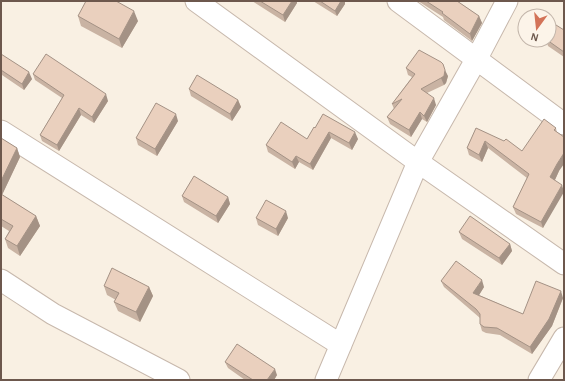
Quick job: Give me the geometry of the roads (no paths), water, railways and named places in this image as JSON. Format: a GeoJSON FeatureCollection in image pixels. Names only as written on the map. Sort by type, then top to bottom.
{"type":"FeatureCollection","features":[{"type":"Feature","properties":{"kind":"street"},"geometry":{"type":"LineString","coordinates":[[196,1],[418,162],[564,264]]}},
{"type":"Feature","properties":{"kind":"street"},"geometry":{"type":"LineString","coordinates":[[398,1],[477,58],[564,124]]}},
{"type":"Feature","properties":{"kind":"street"},"geometry":{"type":"LineString","coordinates":[[326,380],[418,162],[477,58],[507,1]]}},
{"type":"Feature","properties":{"kind":"street"},"geometry":{"type":"LineString","coordinates":[[1,131],[341,345]]}},
{"type":"Feature","properties":{"kind":"street"},"geometry":{"type":"LineString","coordinates":[[1,280],[53,314],[179,380]]}},
{"type":"Feature","properties":{"kind":"street"},"geometry":{"type":"LineString","coordinates":[[539,380],[564,338]]}}]}
